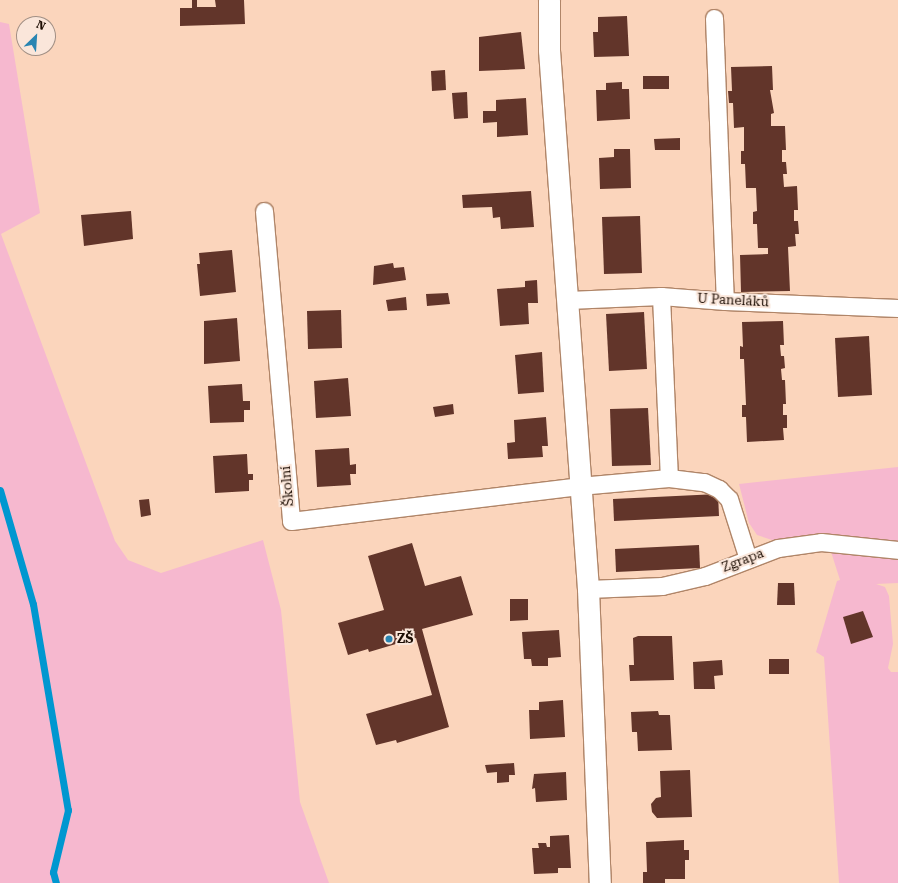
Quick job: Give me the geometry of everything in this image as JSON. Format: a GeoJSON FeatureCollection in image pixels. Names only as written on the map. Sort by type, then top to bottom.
{"type":"FeatureCollection","features":[{"type":"Feature","properties":{"kind":"street"},"geometry":{"type":"LineString","coordinates":[[549,0],[549,50],[568,300],[579,486],[588,589],[600,883]]}},
{"type":"Feature","properties":{"kind":"street"},"geometry":{"type":"LineString","coordinates":[[714,18],[725,302]]}},
{"type":"Feature","properties":{"kind":"street","name":"Školní"},"geometry":{"type":"LineString","coordinates":[[264,211],[291,521],[579,486]]}},
{"type":"Feature","properties":{"kind":"street"},"geometry":{"type":"LineString","coordinates":[[661,296],[669,478]]}},
{"type":"Feature","properties":{"kind":"street","name":"U Paneláků"},"geometry":{"type":"LineString","coordinates":[[568,300],[661,296],[725,302],[898,308]]}},
{"type":"Feature","properties":{"kind":"street"},"geometry":{"type":"LineString","coordinates":[[579,486],[669,478],[704,482],[719,489],[729,499],[748,559]]}},
{"type":"Feature","properties":{"kind":"street","name":"Zgrapa"},"geometry":{"type":"LineString","coordinates":[[588,589],[662,586],[705,576],[778,548],[821,542],[898,550]]}},
{"type":"Feature","properties":{"kind":"shaded area"},"geometry":{"type":"Polygon","coordinates":[[[0,22],[9,24],[40,213],[1,234],[115,541],[128,560],[161,573],[263,540],[281,610],[300,802],[329,883],[0,883],[0,22]]]}},
{"type":"Feature","properties":{"kind":"shaded area"},"geometry":{"type":"Polygon","coordinates":[[[898,467],[898,583],[876,584],[885,587],[889,596],[893,644],[888,668],[891,672],[898,672],[898,883],[839,883],[824,657],[816,652],[837,581],[840,580],[825,533],[772,540],[757,535],[749,523],[739,484],[898,467]]]}},
{"type":"Feature","properties":{"kind":"building"},"geometry":{"type":"Polygon","coordinates":[[[192,0],[197,0],[197,7],[216,7],[215,0],[244,0],[245,24],[180,26],[180,8],[192,8],[192,0]]]}},
{"type":"Feature","properties":{"kind":"building"},"geometry":{"type":"Polygon","coordinates":[[[627,16],[629,56],[594,57],[593,32],[598,32],[598,17],[627,16]]]}},
{"type":"Feature","properties":{"kind":"building"},"geometry":{"type":"Polygon","coordinates":[[[521,32],[525,69],[479,71],[479,37],[521,32]]]}},
{"type":"Feature","properties":{"kind":"building"},"geometry":{"type":"Polygon","coordinates":[[[772,66],[773,90],[770,90],[774,113],[771,114],[771,126],[785,126],[786,150],[782,150],[782,162],[786,162],[787,174],[783,174],[784,187],[797,186],[798,210],[794,210],[794,221],[798,221],[799,234],[795,234],[796,246],[788,247],[790,291],[741,292],[740,255],[768,254],[768,248],[758,248],[757,224],[753,224],[753,212],[757,211],[756,188],[746,188],[745,164],[741,164],[741,151],[744,151],[744,127],[734,128],[733,103],[729,103],[728,91],[732,91],[731,67],[772,66]]]}},
{"type":"Feature","properties":{"kind":"building"},"geometry":{"type":"Polygon","coordinates":[[[445,70],[446,90],[432,91],[431,71],[445,70]]]}},
{"type":"Feature","properties":{"kind":"building"},"geometry":{"type":"Polygon","coordinates":[[[643,76],[669,76],[669,89],[643,89],[643,76]]]}},
{"type":"Feature","properties":{"kind":"building"},"geometry":{"type":"Polygon","coordinates":[[[622,82],[622,89],[629,89],[630,119],[597,121],[596,90],[606,90],[606,83],[622,82]]]}},
{"type":"Feature","properties":{"kind":"building"},"geometry":{"type":"Polygon","coordinates":[[[467,92],[468,118],[454,119],[452,93],[467,92]]]}},
{"type":"Feature","properties":{"kind":"building"},"geometry":{"type":"Polygon","coordinates":[[[526,98],[528,135],[497,137],[497,122],[483,123],[483,111],[496,111],[496,100],[526,98]]]}},
{"type":"Feature","properties":{"kind":"building"},"geometry":{"type":"Polygon","coordinates":[[[680,138],[680,150],[655,150],[654,139],[680,138]]]}},
{"type":"Feature","properties":{"kind":"building"},"geometry":{"type":"Polygon","coordinates":[[[614,149],[630,149],[631,188],[600,189],[599,158],[614,157],[614,149]]]}},
{"type":"Feature","properties":{"kind":"building"},"geometry":{"type":"Polygon","coordinates":[[[531,191],[534,227],[501,229],[500,217],[493,218],[492,207],[463,208],[462,195],[531,191]]]}},
{"type":"Feature","properties":{"kind":"building"},"geometry":{"type":"Polygon","coordinates":[[[131,211],[133,239],[84,246],[81,215],[131,211]]]}},
{"type":"Feature","properties":{"kind":"building"},"geometry":{"type":"Polygon","coordinates":[[[640,216],[642,273],[604,274],[602,217],[640,216]]]}},
{"type":"Feature","properties":{"kind":"building"},"geometry":{"type":"Polygon","coordinates":[[[232,250],[236,292],[200,296],[197,264],[200,264],[199,253],[232,250]]]}},
{"type":"Feature","properties":{"kind":"building"},"geometry":{"type":"Polygon","coordinates":[[[393,263],[394,268],[404,267],[406,280],[373,285],[374,266],[393,263]]]}},
{"type":"Feature","properties":{"kind":"building"},"geometry":{"type":"Polygon","coordinates":[[[537,280],[538,303],[528,303],[529,324],[500,326],[497,289],[525,287],[525,281],[537,280]]]}},
{"type":"Feature","properties":{"kind":"building"},"geometry":{"type":"Polygon","coordinates":[[[448,293],[450,304],[427,306],[426,294],[448,293]]]}},
{"type":"Feature","properties":{"kind":"building"},"geometry":{"type":"Polygon","coordinates":[[[406,297],[407,310],[388,311],[386,300],[406,297]]]}},
{"type":"Feature","properties":{"kind":"building"},"geometry":{"type":"Polygon","coordinates":[[[341,310],[342,348],[308,349],[307,311],[341,310]]]}},
{"type":"Feature","properties":{"kind":"building"},"geometry":{"type":"Polygon","coordinates":[[[644,312],[647,369],[609,371],[606,314],[644,312]]]}},
{"type":"Feature","properties":{"kind":"building"},"geometry":{"type":"Polygon","coordinates":[[[237,318],[240,361],[204,364],[204,321],[237,318]]]}},
{"type":"Feature","properties":{"kind":"building"},"geometry":{"type":"Polygon","coordinates":[[[783,321],[784,345],[780,345],[781,356],[784,356],[785,368],[781,369],[782,380],[785,380],[786,404],[783,404],[783,415],[787,415],[787,428],[783,428],[784,440],[747,442],[746,417],[742,417],[742,405],[746,405],[744,359],[740,359],[740,346],[743,347],[742,322],[783,321]]]}},
{"type":"Feature","properties":{"kind":"building"},"geometry":{"type":"Polygon","coordinates":[[[869,336],[872,395],[838,397],[835,338],[869,336]]]}},
{"type":"Feature","properties":{"kind":"building"},"geometry":{"type":"Polygon","coordinates":[[[542,352],[544,392],[518,394],[515,355],[542,352]]]}},
{"type":"Feature","properties":{"kind":"building"},"geometry":{"type":"Polygon","coordinates":[[[348,378],[351,416],[316,418],[314,381],[348,378]]]}},
{"type":"Feature","properties":{"kind":"building"},"geometry":{"type":"Polygon","coordinates":[[[242,384],[243,401],[250,401],[250,410],[244,410],[244,422],[210,423],[208,386],[242,384]]]}},
{"type":"Feature","properties":{"kind":"building"},"geometry":{"type":"Polygon","coordinates":[[[453,404],[454,414],[435,417],[433,407],[453,404]]]}},
{"type":"Feature","properties":{"kind":"building"},"geometry":{"type":"Polygon","coordinates":[[[648,408],[651,465],[612,466],[610,409],[648,408]]]}},
{"type":"Feature","properties":{"kind":"building"},"geometry":{"type":"Polygon","coordinates":[[[546,417],[548,446],[542,446],[543,457],[508,459],[507,443],[515,442],[514,420],[546,417]]]}},
{"type":"Feature","properties":{"kind":"building"},"geometry":{"type":"Polygon","coordinates":[[[349,448],[350,465],[356,464],[356,474],[350,474],[351,485],[317,487],[315,450],[349,448]]]}},
{"type":"Feature","properties":{"kind":"building"},"geometry":{"type":"Polygon","coordinates":[[[247,454],[248,474],[253,474],[253,480],[249,480],[249,491],[215,493],[213,456],[247,454]]]}},
{"type":"Feature","properties":{"kind":"building"},"geometry":{"type":"Polygon","coordinates":[[[718,494],[719,516],[614,521],[613,499],[718,494]]]}},
{"type":"Feature","properties":{"kind":"building"},"geometry":{"type":"Polygon","coordinates":[[[149,499],[151,515],[141,517],[139,500],[149,499]]]}},
{"type":"Feature","properties":{"kind":"building"},"geometry":{"type":"Polygon","coordinates":[[[412,543],[425,586],[461,576],[473,615],[422,629],[449,727],[397,743],[396,740],[376,745],[366,714],[432,695],[416,638],[369,652],[368,649],[348,655],[338,623],[384,610],[368,556],[412,543]]]}},
{"type":"Feature","properties":{"kind":"building"},"geometry":{"type":"Polygon","coordinates":[[[699,545],[700,568],[616,572],[615,549],[699,545]]]}},
{"type":"Feature","properties":{"kind":"building"},"geometry":{"type":"Polygon","coordinates":[[[778,583],[794,583],[795,605],[777,605],[778,583]]]}},
{"type":"Feature","properties":{"kind":"building"},"geometry":{"type":"Polygon","coordinates":[[[510,599],[528,599],[528,620],[510,621],[510,599]]]}},
{"type":"Feature","properties":{"kind":"building"},"geometry":{"type":"Polygon","coordinates":[[[863,611],[873,637],[851,644],[843,617],[863,611]]]}},
{"type":"Feature","properties":{"kind":"building"},"geometry":{"type":"Polygon","coordinates":[[[559,630],[561,657],[548,658],[548,666],[532,666],[531,659],[524,659],[522,632],[559,630]]]}},
{"type":"Feature","properties":{"kind":"building"},"geometry":{"type":"Polygon","coordinates":[[[638,636],[672,636],[674,680],[630,681],[629,665],[634,665],[633,638],[638,636]]]}},
{"type":"Feature","properties":{"kind":"building"},"geometry":{"type":"Polygon","coordinates":[[[769,659],[789,659],[789,674],[769,674],[769,659]]]}},
{"type":"Feature","properties":{"kind":"building"},"geometry":{"type":"Polygon","coordinates":[[[722,660],[723,675],[714,676],[715,689],[694,689],[693,662],[722,660]]]}},
{"type":"Feature","properties":{"kind":"building"},"geometry":{"type":"Polygon","coordinates":[[[563,700],[565,737],[530,739],[529,710],[539,710],[539,702],[563,700]]]}},
{"type":"Feature","properties":{"kind":"building"},"geometry":{"type":"Polygon","coordinates":[[[658,711],[659,715],[670,715],[672,750],[638,751],[637,732],[632,732],[631,712],[658,711]]]}},
{"type":"Feature","properties":{"kind":"building"},"geometry":{"type":"Polygon","coordinates":[[[514,763],[515,775],[509,775],[509,782],[497,783],[497,772],[487,773],[485,765],[514,763]]]}},
{"type":"Feature","properties":{"kind":"building"},"geometry":{"type":"Polygon","coordinates":[[[690,770],[692,817],[657,818],[652,812],[651,804],[656,798],[661,797],[660,771],[690,770]]]}},
{"type":"Feature","properties":{"kind":"building"},"geometry":{"type":"Polygon","coordinates":[[[566,772],[567,800],[536,802],[535,788],[532,789],[534,774],[566,772]]]}},
{"type":"Feature","properties":{"kind":"building"},"geometry":{"type":"Polygon","coordinates":[[[569,835],[571,868],[558,868],[558,873],[534,874],[532,848],[539,848],[538,843],[546,843],[547,847],[550,847],[550,836],[569,835]]]}},
{"type":"Feature","properties":{"kind":"building"},"geometry":{"type":"Polygon","coordinates":[[[684,840],[684,850],[689,850],[689,860],[685,860],[685,879],[665,879],[665,883],[643,883],[643,872],[647,872],[646,842],[684,840]]]}},
{"type":"Feature","properties":{"kind":"waterway"},"geometry":{"type":"LineString","coordinates":[[0,490],[33,604],[68,810],[53,872],[56,883]]}},
{"type":"Feature","properties":{"kind":"place","name":"ZŠ"},"geometry":{"type":"Point","coordinates":[389,639]}}]}
